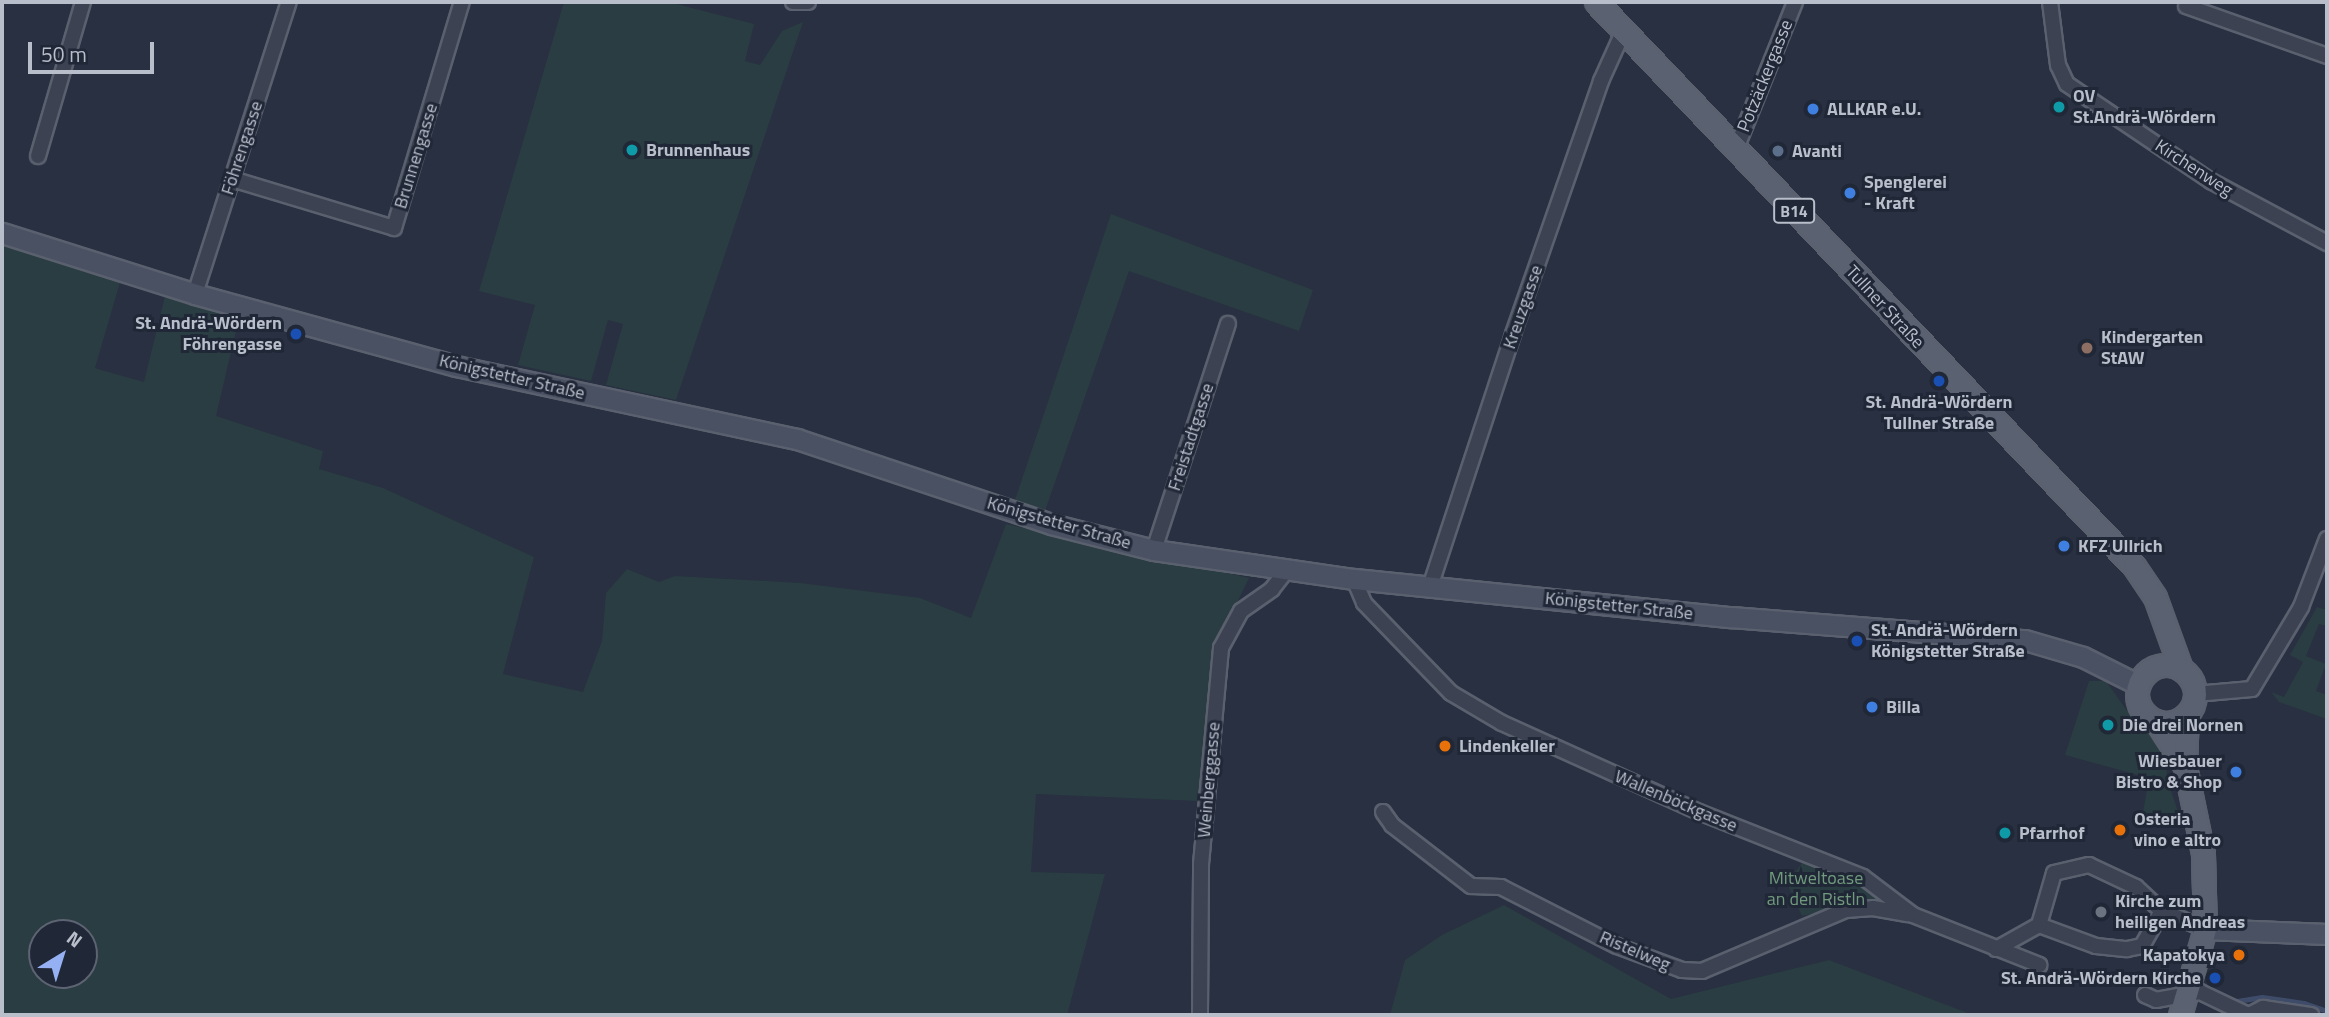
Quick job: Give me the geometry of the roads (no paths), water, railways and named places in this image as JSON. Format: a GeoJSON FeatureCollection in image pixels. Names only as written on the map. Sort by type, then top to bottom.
{"type":"FeatureCollection","features":[{"type":"Feature","properties":{"kind":"main road","name":"Tullner Straße"},"geometry":{"type":"LineString","coordinates":[[1596,2],[2134,566],[2155,597],[2180,669]]}},
{"type":"Feature","properties":{"kind":"main road","name":"Königstetter Straße"},"geometry":{"type":"LineString","coordinates":[[2,233],[195,294],[456,366],[797,439],[1051,524],[1154,550],[1286,571],[1430,587],[2025,640],[2145,677]]}},
{"type":"Feature","properties":{"kind":"main road"},"geometry":{"type":"LineString","coordinates":[[2162,619],[2138,702],[2156,721],[2185,766]]}},
{"type":"Feature","properties":{"kind":"main road"},"geometry":{"type":"LineString","coordinates":[[2145,677],[2165,665],[2180,669]]}},
{"type":"Feature","properties":{"kind":"main road","name":"B14"},"geometry":{"type":"LineString","coordinates":[[2180,669],[2190,677],[2195,694]]}},
{"type":"Feature","properties":{"kind":"main road"},"geometry":{"type":"LineString","coordinates":[[2180,1015],[2189,993],[2205,929],[2200,835],[2185,766],[2187,715],[2195,694]]}},
{"type":"Feature","properties":{"kind":"main road"},"geometry":{"type":"LineString","coordinates":[[2156,721],[2173,722],[2187,715]]}},
{"type":"Feature","properties":{"kind":"main road"},"geometry":{"type":"LineString","coordinates":[[2205,929],[2327,934]]}},
{"type":"Feature","properties":{"kind":"street"},"geometry":{"type":"LineString","coordinates":[[38,156],[83,2]]}},
{"type":"Feature","properties":{"kind":"street","name":"Föhrengasse"},"geometry":{"type":"LineString","coordinates":[[195,294],[289,2]]}},
{"type":"Feature","properties":{"kind":"street","name":"Brunnengasse"},"geometry":{"type":"LineString","coordinates":[[232,179],[394,228],[462,2]]}},
{"type":"Feature","properties":{"kind":"street","name":"Potzäckergasse"},"geometry":{"type":"LineString","coordinates":[[1736,149],[1794,2]]}},
{"type":"Feature","properties":{"kind":"street","name":"Kirchenweg"},"geometry":{"type":"LineString","coordinates":[[2050,2],[2058,65],[2067,84],[2211,180],[2327,243]]}},
{"type":"Feature","properties":{"kind":"street"},"geometry":{"type":"LineString","coordinates":[[2186,6],[2327,55]]}},
{"type":"Feature","properties":{"kind":"street","name":"Kreuzgasse"},"geometry":{"type":"LineString","coordinates":[[1430,587],[1601,81],[1624,30]]}},
{"type":"Feature","properties":{"kind":"street","name":"Freistadtgasse"},"geometry":{"type":"LineString","coordinates":[[1154,550],[1228,324]]}},
{"type":"Feature","properties":{"kind":"street"},"geometry":{"type":"LineString","coordinates":[[2195,694],[2252,689],[2301,607],[2327,538]]}},
{"type":"Feature","properties":{"kind":"street","name":"Weinberggasse"},"geometry":{"type":"LineString","coordinates":[[1200,1015],[1201,864],[1221,648],[1241,611],[1272,589],[1286,571]]}},
{"type":"Feature","properties":{"kind":"street","name":"Wallenböckgasse"},"geometry":{"type":"LineString","coordinates":[[1354,579],[1364,603],[1451,693],[1578,760],[1863,877],[1913,915],[2039,965]]}},
{"type":"Feature","properties":{"kind":"street","name":"Ristelweg"},"geometry":{"type":"LineString","coordinates":[[1383,812],[1392,825],[1471,886],[1501,887],[1617,946],[1682,970],[1702,971],[1846,910],[1872,908],[1913,915]]}},
{"type":"Feature","properties":{"kind":"street"},"geometry":{"type":"LineString","coordinates":[[1996,949],[2039,925],[2054,873],[2089,865],[2136,887],[2162,911],[2205,929]]}},
{"type":"Feature","properties":{"kind":"street"},"geometry":{"type":"LineString","coordinates":[[2039,925],[2096,946],[2127,949],[2142,946],[2162,911]]}},
{"type":"Feature","properties":{"kind":"street"},"geometry":{"type":"LineString","coordinates":[[2145,995],[2156,1000],[2189,993],[2221,1000],[2245,1014],[2263,1008],[2311,1015]]}},
{"type":"Feature","properties":{"kind":"waterway"},"geometry":{"type":"LineString","coordinates":[[2225,1015],[2237,1001],[2262,997],[2304,1003],[2327,1011]]}},
{"type":"Feature","properties":{"kind":"place","name":"OV St.Andrä-Wördern"},"geometry":{"type":"Point","coordinates":[2059,107]}},
{"type":"Feature","properties":{"kind":"place","name":"ALLKAR e.U."},"geometry":{"type":"Point","coordinates":[1813,109]}},
{"type":"Feature","properties":{"kind":"place","name":"Brunnenhaus"},"geometry":{"type":"Point","coordinates":[632,150]}},
{"type":"Feature","properties":{"kind":"place","name":"Avanti"},"geometry":{"type":"Point","coordinates":[1778,151]}},
{"type":"Feature","properties":{"kind":"place","name":"Spenglerei - Kraft"},"geometry":{"type":"Point","coordinates":[1850,193]}},
{"type":"Feature","properties":{"kind":"place","name":"St. Andrä-Wördern Föhrengasse"},"geometry":{"type":"Point","coordinates":[296,334]}},
{"type":"Feature","properties":{"kind":"place","name":"Kindergarten StAW"},"geometry":{"type":"Point","coordinates":[2087,348]}},
{"type":"Feature","properties":{"kind":"place","name":"St. Andrä-Wördern Tullner Straße"},"geometry":{"type":"Point","coordinates":[1939,381]}},
{"type":"Feature","properties":{"kind":"place","name":"KFZ Ullrich"},"geometry":{"type":"Point","coordinates":[2064,546]}},
{"type":"Feature","properties":{"kind":"place","name":"St. Andrä-Wördern Königstetter Straße"},"geometry":{"type":"Point","coordinates":[1857,641]}},
{"type":"Feature","properties":{"kind":"place","name":"Billa"},"geometry":{"type":"Point","coordinates":[1872,707]}},
{"type":"Feature","properties":{"kind":"place","name":"Die drei Nornen"},"geometry":{"type":"Point","coordinates":[2108,725]}},
{"type":"Feature","properties":{"kind":"place","name":"Lindenkeller"},"geometry":{"type":"Point","coordinates":[1445,746]}},
{"type":"Feature","properties":{"kind":"place","name":"Wiesbauer Bistro & Shop"},"geometry":{"type":"Point","coordinates":[2236,772]}},
{"type":"Feature","properties":{"kind":"place","name":"Osteria vino e altro"},"geometry":{"type":"Point","coordinates":[2120,830]}},
{"type":"Feature","properties":{"kind":"place","name":"Pfarrhof"},"geometry":{"type":"Point","coordinates":[2005,833]}},
{"type":"Feature","properties":{"kind":"place","name":"Kirche zum heiligen Andreas"},"geometry":{"type":"Point","coordinates":[2101,912]}},
{"type":"Feature","properties":{"kind":"place","name":"Kapatokya"},"geometry":{"type":"Point","coordinates":[2239,955]}},
{"type":"Feature","properties":{"kind":"place","name":"St. Andrä-Wördern Kirche"},"geometry":{"type":"Point","coordinates":[2215,978]}},
{"type":"Feature","properties":{"kind":"park label","name":"Mitweltoase an den Ristln"},"geometry":{"type":"Point","coordinates":[1816,889]}}]}
